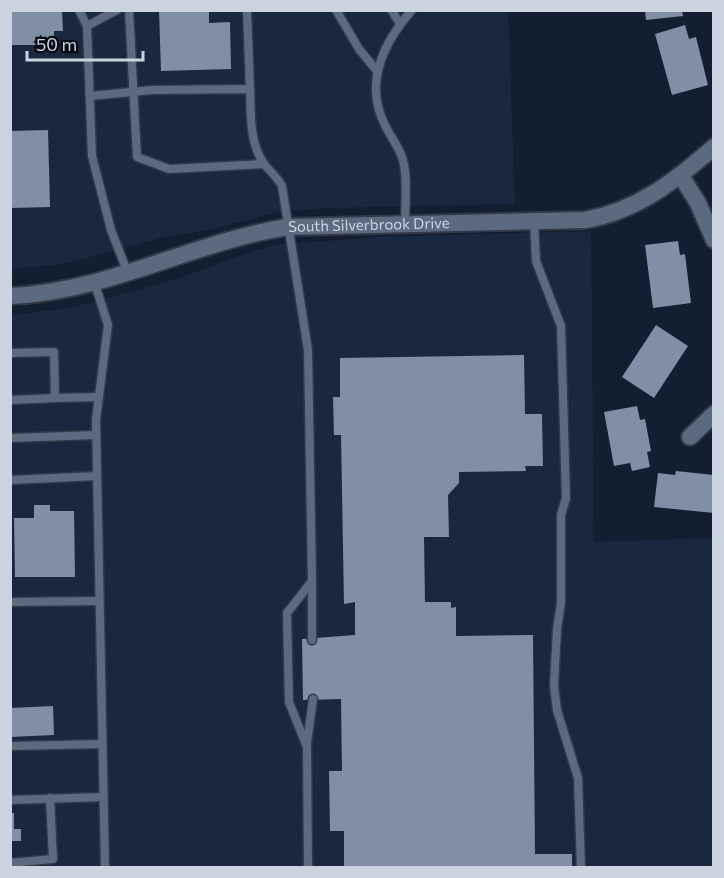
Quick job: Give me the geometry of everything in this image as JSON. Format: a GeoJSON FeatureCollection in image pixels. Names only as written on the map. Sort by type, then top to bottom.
{"type":"FeatureCollection","features":[{"type":"Feature","properties":{"kind":"street","name":"South Silverbrook Drive"},"geometry":{"type":"LineString","coordinates":[[10,296],[94,281],[246,233],[287,227],[585,220],[620,212],[681,176],[714,147]]}},
{"type":"Feature","properties":{"kind":"street"},"geometry":{"type":"LineString","coordinates":[[681,176],[698,203],[714,240]]}},
{"type":"Feature","properties":{"kind":"street"},"geometry":{"type":"LineString","coordinates":[[690,437],[714,414]]}},
{"type":"Feature","properties":{"kind":"lane"},"geometry":{"type":"LineString","coordinates":[[79,10],[87,26],[92,156],[111,230],[127,272]]}},
{"type":"Feature","properties":{"kind":"lane"},"geometry":{"type":"LineString","coordinates":[[87,26],[117,10]]}},
{"type":"Feature","properties":{"kind":"lane"},"geometry":{"type":"LineString","coordinates":[[129,10],[137,157],[169,169],[264,164]]}},
{"type":"Feature","properties":{"kind":"lane"},"geometry":{"type":"LineString","coordinates":[[247,10],[252,136],[264,164],[274,173],[282,186],[308,350],[312,640]]}},
{"type":"Feature","properties":{"kind":"lane"},"geometry":{"type":"LineString","coordinates":[[336,10],[359,49],[377,71]]}},
{"type":"Feature","properties":{"kind":"lane"},"geometry":{"type":"LineString","coordinates":[[405,224],[402,159],[381,116],[376,89],[381,53],[412,10]]}},
{"type":"Feature","properties":{"kind":"lane"},"geometry":{"type":"LineString","coordinates":[[392,11],[400,24]]}},
{"type":"Feature","properties":{"kind":"lane"},"geometry":{"type":"LineString","coordinates":[[90,96],[152,90],[250,89]]}},
{"type":"Feature","properties":{"kind":"lane"},"geometry":{"type":"LineString","coordinates":[[534,221],[536,261],[561,326],[566,498],[561,516],[561,603],[557,629],[554,686],[557,710],[578,778],[580,867]]}},
{"type":"Feature","properties":{"kind":"lane"},"geometry":{"type":"LineString","coordinates":[[94,281],[108,325],[96,435],[105,867]]}},
{"type":"Feature","properties":{"kind":"lane"},"geometry":{"type":"LineString","coordinates":[[10,353],[54,352],[56,398]]}},
{"type":"Feature","properties":{"kind":"lane"},"geometry":{"type":"LineString","coordinates":[[10,400],[99,397]]}},
{"type":"Feature","properties":{"kind":"lane"},"geometry":{"type":"LineString","coordinates":[[10,438],[96,435]]}},
{"type":"Feature","properties":{"kind":"lane"},"geometry":{"type":"LineString","coordinates":[[10,480],[97,476]]}},
{"type":"Feature","properties":{"kind":"lane"},"geometry":{"type":"LineString","coordinates":[[307,747],[289,702],[287,613],[312,581]]}},
{"type":"Feature","properties":{"kind":"lane"},"geometry":{"type":"LineString","coordinates":[[10,602],[99,601]]}},
{"type":"Feature","properties":{"kind":"lane"},"geometry":{"type":"LineString","coordinates":[[308,867],[307,747],[313,699]]}},
{"type":"Feature","properties":{"kind":"lane"},"geometry":{"type":"LineString","coordinates":[[10,746],[102,744]]}},
{"type":"Feature","properties":{"kind":"lane"},"geometry":{"type":"LineString","coordinates":[[10,863],[53,860],[50,798]]}},
{"type":"Feature","properties":{"kind":"lane"},"geometry":{"type":"LineString","coordinates":[[10,800],[103,798]]}},
{"type":"Feature","properties":{"kind":"shaded area"},"geometry":{"type":"Polygon","coordinates":[[[10,11],[508,11],[515,204],[328,208],[278,212],[208,230],[164,237],[64,264],[11,269],[10,11]]]}},
{"type":"Feature","properties":{"kind":"shaded area"},"geometry":{"type":"Polygon","coordinates":[[[591,231],[594,542],[713,538],[713,867],[11,867],[10,315],[71,308],[177,279],[256,250],[278,245],[375,237],[591,231]]]}},
{"type":"Feature","properties":{"kind":"building"},"geometry":{"type":"Polygon","coordinates":[[[10,10],[62,10],[63,31],[54,31],[54,45],[10,45],[10,10]]]}},
{"type":"Feature","properties":{"kind":"building"},"geometry":{"type":"Polygon","coordinates":[[[159,10],[209,10],[209,23],[230,22],[231,69],[161,71],[159,10]]]}},
{"type":"Feature","properties":{"kind":"building"},"geometry":{"type":"Polygon","coordinates":[[[645,10],[682,10],[683,16],[646,20],[645,10]]]}},
{"type":"Feature","properties":{"kind":"building"},"geometry":{"type":"Polygon","coordinates":[[[685,25],[689,39],[696,37],[708,85],[672,95],[655,34],[685,25]]]}},
{"type":"Feature","properties":{"kind":"building"},"geometry":{"type":"Polygon","coordinates":[[[48,130],[50,207],[10,208],[10,131],[48,130]]]}},
{"type":"Feature","properties":{"kind":"building"},"geometry":{"type":"Polygon","coordinates":[[[678,241],[680,255],[685,254],[691,303],[653,308],[645,245],[678,241]]]}},
{"type":"Feature","properties":{"kind":"building"},"geometry":{"type":"Polygon","coordinates":[[[656,325],[688,346],[654,398],[622,377],[656,325]]]}},
{"type":"Feature","properties":{"kind":"building"},"geometry":{"type":"Polygon","coordinates":[[[524,355],[525,414],[542,414],[543,466],[525,466],[526,471],[459,472],[459,483],[448,495],[449,537],[424,537],[425,602],[451,602],[451,608],[456,607],[456,636],[533,635],[535,854],[572,854],[572,868],[344,868],[344,831],[330,831],[329,771],[342,771],[341,699],[303,700],[302,639],[355,635],[355,602],[344,604],[341,435],[334,435],[333,397],[340,397],[340,358],[524,355]]]}},
{"type":"Feature","properties":{"kind":"building"},"geometry":{"type":"Polygon","coordinates":[[[637,406],[640,420],[645,419],[651,451],[647,452],[650,467],[632,471],[630,463],[614,466],[604,412],[637,406]]]}},
{"type":"Feature","properties":{"kind":"building"},"geometry":{"type":"Polygon","coordinates":[[[676,471],[714,475],[714,513],[654,507],[658,473],[675,475],[676,471]]]}},
{"type":"Feature","properties":{"kind":"building"},"geometry":{"type":"Polygon","coordinates":[[[34,505],[50,505],[50,511],[74,511],[75,577],[15,577],[14,518],[34,518],[34,505]]]}},
{"type":"Feature","properties":{"kind":"building"},"geometry":{"type":"Polygon","coordinates":[[[53,706],[54,735],[10,737],[10,708],[53,706]]]}},
{"type":"Feature","properties":{"kind":"building"},"geometry":{"type":"Polygon","coordinates":[[[10,813],[14,813],[14,829],[21,829],[21,841],[10,841],[10,813]]]}}]}
